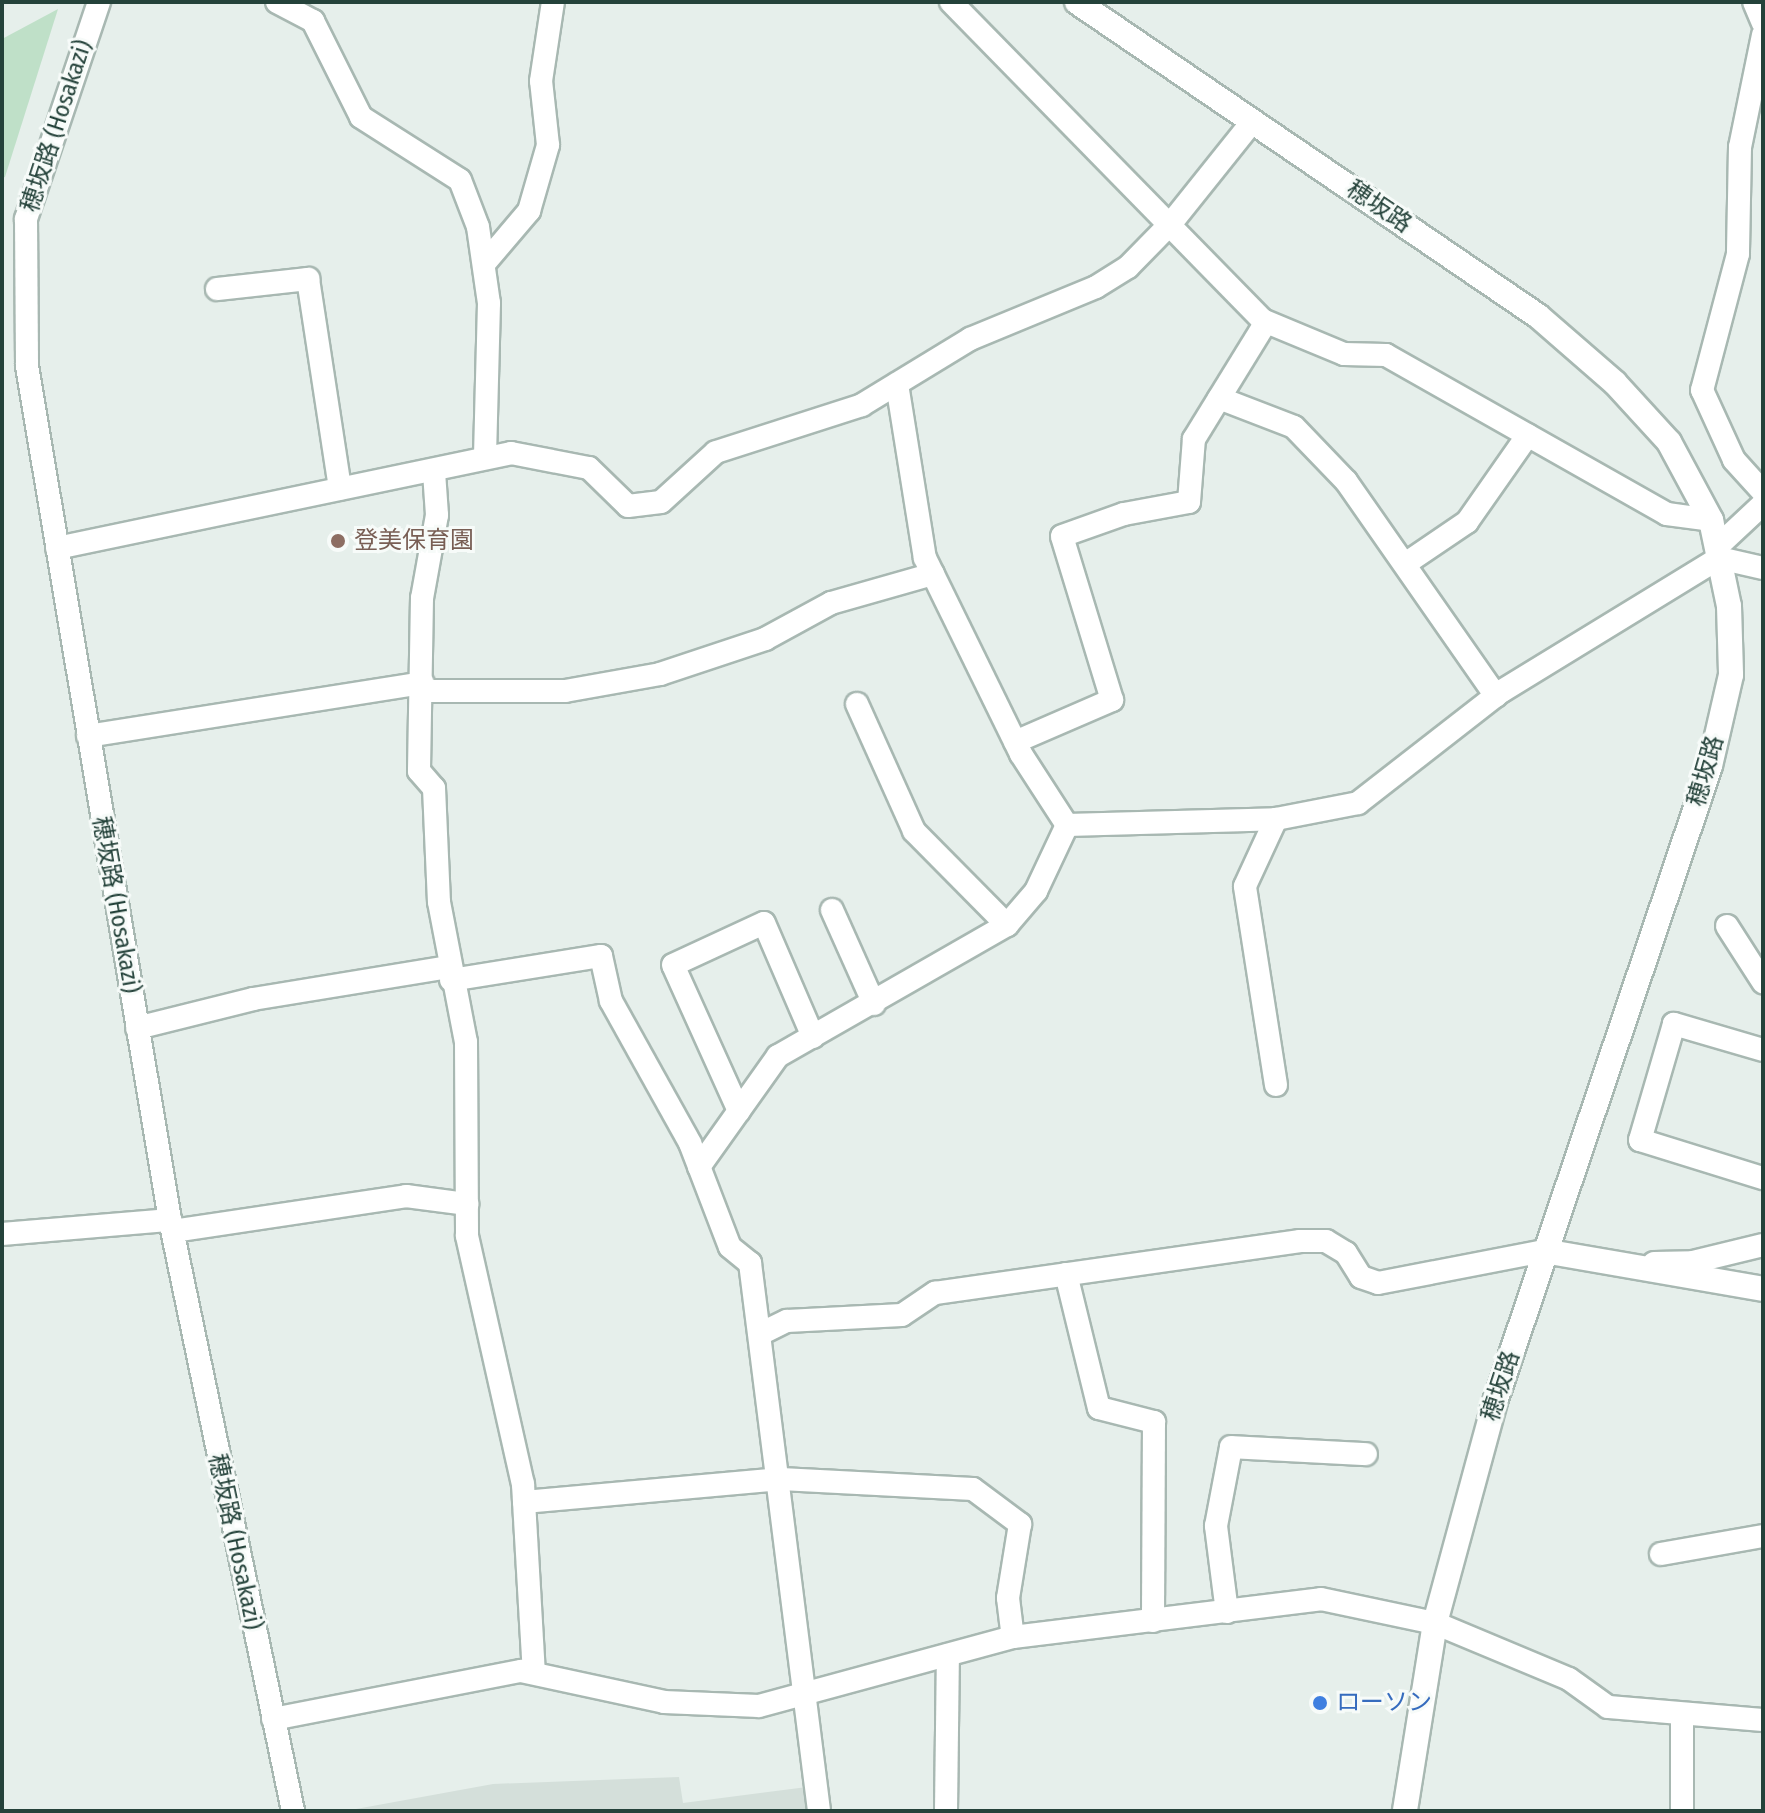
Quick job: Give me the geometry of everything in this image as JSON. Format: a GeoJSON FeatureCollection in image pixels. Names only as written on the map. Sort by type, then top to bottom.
{"type":"FeatureCollection","features":[{"type":"Feature","properties":{"kind":"main road","name":"穂坂路"},"geometry":{"type":"LineString","coordinates":[[1077,2],[1538,316],[1604,373],[1669,442],[1711,520],[1729,606],[1731,675],[1710,766],[1544,1251],[1435,1623],[1405,1811]]}},
{"type":"Feature","properties":{"kind":"main road"},"geometry":{"type":"LineString","coordinates":[[1544,1251],[1763,1289]]}},
{"type":"Feature","properties":{"kind":"street","name":"穂坂路 (Hosakazi)"},"geometry":{"type":"LineString","coordinates":[[99,2],[26,219],[27,366],[172,1225],[293,1811]]}},
{"type":"Feature","properties":{"kind":"street"},"geometry":{"type":"LineString","coordinates":[[277,2],[313,21],[361,117],[460,180],[478,227],[489,303],[485,457]]}},
{"type":"Feature","properties":{"kind":"street"},"geometry":{"type":"LineString","coordinates":[[484,264],[529,211],[548,145],[541,81],[553,2]]}},
{"type":"Feature","properties":{"kind":"street"},"geometry":{"type":"LineString","coordinates":[[951,2],[1172,222],[1266,322],[1344,354],[1386,355],[1667,514],[1711,520]]}},
{"type":"Feature","properties":{"kind":"street"},"geometry":{"type":"LineString","coordinates":[[1754,2],[1763,23]]}},
{"type":"Feature","properties":{"kind":"street"},"geometry":{"type":"LineString","coordinates":[[1763,35],[1740,147],[1738,254],[1702,390],[1734,460],[1763,492]]}},
{"type":"Feature","properties":{"kind":"street"},"geometry":{"type":"LineString","coordinates":[[57,548],[434,472],[485,457],[564,459],[589,468],[628,506],[661,502],[716,452],[862,405],[970,339],[1096,287],[1128,267],[1172,222],[1253,121]]}},
{"type":"Feature","properties":{"kind":"street"},"geometry":{"type":"LineString","coordinates":[[217,289],[308,279],[340,489]]}},
{"type":"Feature","properties":{"kind":"street"},"geometry":{"type":"LineString","coordinates":[[1015,742],[1112,700],[1062,536],[1124,514],[1189,502],[1194,439],[1266,322]]}},
{"type":"Feature","properties":{"kind":"street"},"geometry":{"type":"LineString","coordinates":[[897,384],[917,526],[933,574],[1015,742],[1067,825]]}},
{"type":"Feature","properties":{"kind":"street"},"geometry":{"type":"LineString","coordinates":[[1219,398],[1294,427],[1346,481],[1496,696]]}},
{"type":"Feature","properties":{"kind":"street"},"geometry":{"type":"LineString","coordinates":[[1405,564],[1467,522],[1528,435]]}},
{"type":"Feature","properties":{"kind":"street"},"geometry":{"type":"LineString","coordinates":[[434,472],[437,515],[425,559],[419,771],[434,788],[439,902],[450,974],[466,1042],[467,1204],[475,1276],[524,1502],[534,1673]]}},
{"type":"Feature","properties":{"kind":"street"},"geometry":{"type":"LineString","coordinates":[[1067,825],[1276,819],[1358,803],[1496,696],[1718,552],[1763,504]]}},
{"type":"Feature","properties":{"kind":"street"},"geometry":{"type":"LineString","coordinates":[[1718,552],[1763,568]]}},
{"type":"Feature","properties":{"kind":"street"},"geometry":{"type":"LineString","coordinates":[[88,736],[423,687],[565,691],[660,674],[765,639],[831,603],[933,574]]}},
{"type":"Feature","properties":{"kind":"street"},"geometry":{"type":"LineString","coordinates":[[857,704],[914,831],[1007,925]]}},
{"type":"Feature","properties":{"kind":"street"},"geometry":{"type":"LineString","coordinates":[[1276,819],[1245,886],[1276,1085]]}},
{"type":"Feature","properties":{"kind":"street"},"geometry":{"type":"LineString","coordinates":[[699,1167],[778,1056],[874,1004],[1007,925],[1036,891],[1067,825]]}},
{"type":"Feature","properties":{"kind":"street"},"geometry":{"type":"LineString","coordinates":[[832,910],[874,1004]]}},
{"type":"Feature","properties":{"kind":"street"},"geometry":{"type":"LineString","coordinates":[[739,1111],[673,965],[764,923],[813,1037]]}},
{"type":"Feature","properties":{"kind":"street"},"geometry":{"type":"LineString","coordinates":[[1727,926],[1763,982]]}},
{"type":"Feature","properties":{"kind":"street"},"geometry":{"type":"LineString","coordinates":[[137,1028],[253,999],[601,956],[611,1001],[699,1167],[730,1247],[750,1263],[781,1479],[819,1811]]}},
{"type":"Feature","properties":{"kind":"street"},"geometry":{"type":"LineString","coordinates":[[1763,1050],[1674,1024],[1640,1140],[1763,1178]]}},
{"type":"Feature","properties":{"kind":"street"},"geometry":{"type":"LineString","coordinates":[[2,1234],[172,1225],[406,1196],[467,1204]]}},
{"type":"Feature","properties":{"kind":"street"},"geometry":{"type":"LineString","coordinates":[[762,1333],[787,1321],[882,1319],[902,1315],[935,1293],[1326,1241],[1346,1253],[1361,1277],[1378,1283],[1544,1251]]}},
{"type":"Feature","properties":{"kind":"street"},"geometry":{"type":"LineString","coordinates":[[1617,1264],[1693,1262],[1763,1245]]}},
{"type":"Feature","properties":{"kind":"street"},"geometry":{"type":"LineString","coordinates":[[1066,1274],[1099,1408],[1154,1422],[1153,1621]]}},
{"type":"Feature","properties":{"kind":"street"},"geometry":{"type":"LineString","coordinates":[[1227,1612],[1216,1526],[1231,1447],[1366,1454]]}},
{"type":"Feature","properties":{"kind":"street"},"geometry":{"type":"LineString","coordinates":[[524,1502],[781,1479],[973,1489],[1020,1524],[1008,1598],[1013,1637]]}},
{"type":"Feature","properties":{"kind":"street"},"geometry":{"type":"LineString","coordinates":[[1661,1554],[1763,1536]]}},
{"type":"Feature","properties":{"kind":"street"},"geometry":{"type":"LineString","coordinates":[[273,1719],[534,1673],[664,1702],[759,1706],[1013,1637],[1335,1600],[1435,1623],[1569,1679],[1608,1707],[1682,1718],[1763,1720]]}},
{"type":"Feature","properties":{"kind":"street"},"geometry":{"type":"LineString","coordinates":[[946,1811],[948,1655]]}},
{"type":"Feature","properties":{"kind":"street"},"geometry":{"type":"LineString","coordinates":[[1682,1718],[1682,1811]]}},
{"type":"Feature","properties":{"kind":"shaded area"},"geometry":{"type":"Polygon","coordinates":[[[679,1777],[683,1803],[807,1787],[810,1811],[345,1811],[493,1784],[679,1777]]]}},
{"type":"Feature","properties":{"kind":"green space"},"geometry":{"type":"Polygon","coordinates":[[[58,9],[5,177],[2,178],[2,39],[58,9]]]}},
{"type":"Feature","properties":{"kind":"place","name":"登美保育園"},"geometry":{"type":"Point","coordinates":[338,541]}},
{"type":"Feature","properties":{"kind":"place","name":"ローソン"},"geometry":{"type":"Point","coordinates":[1320,1703]}}]}
